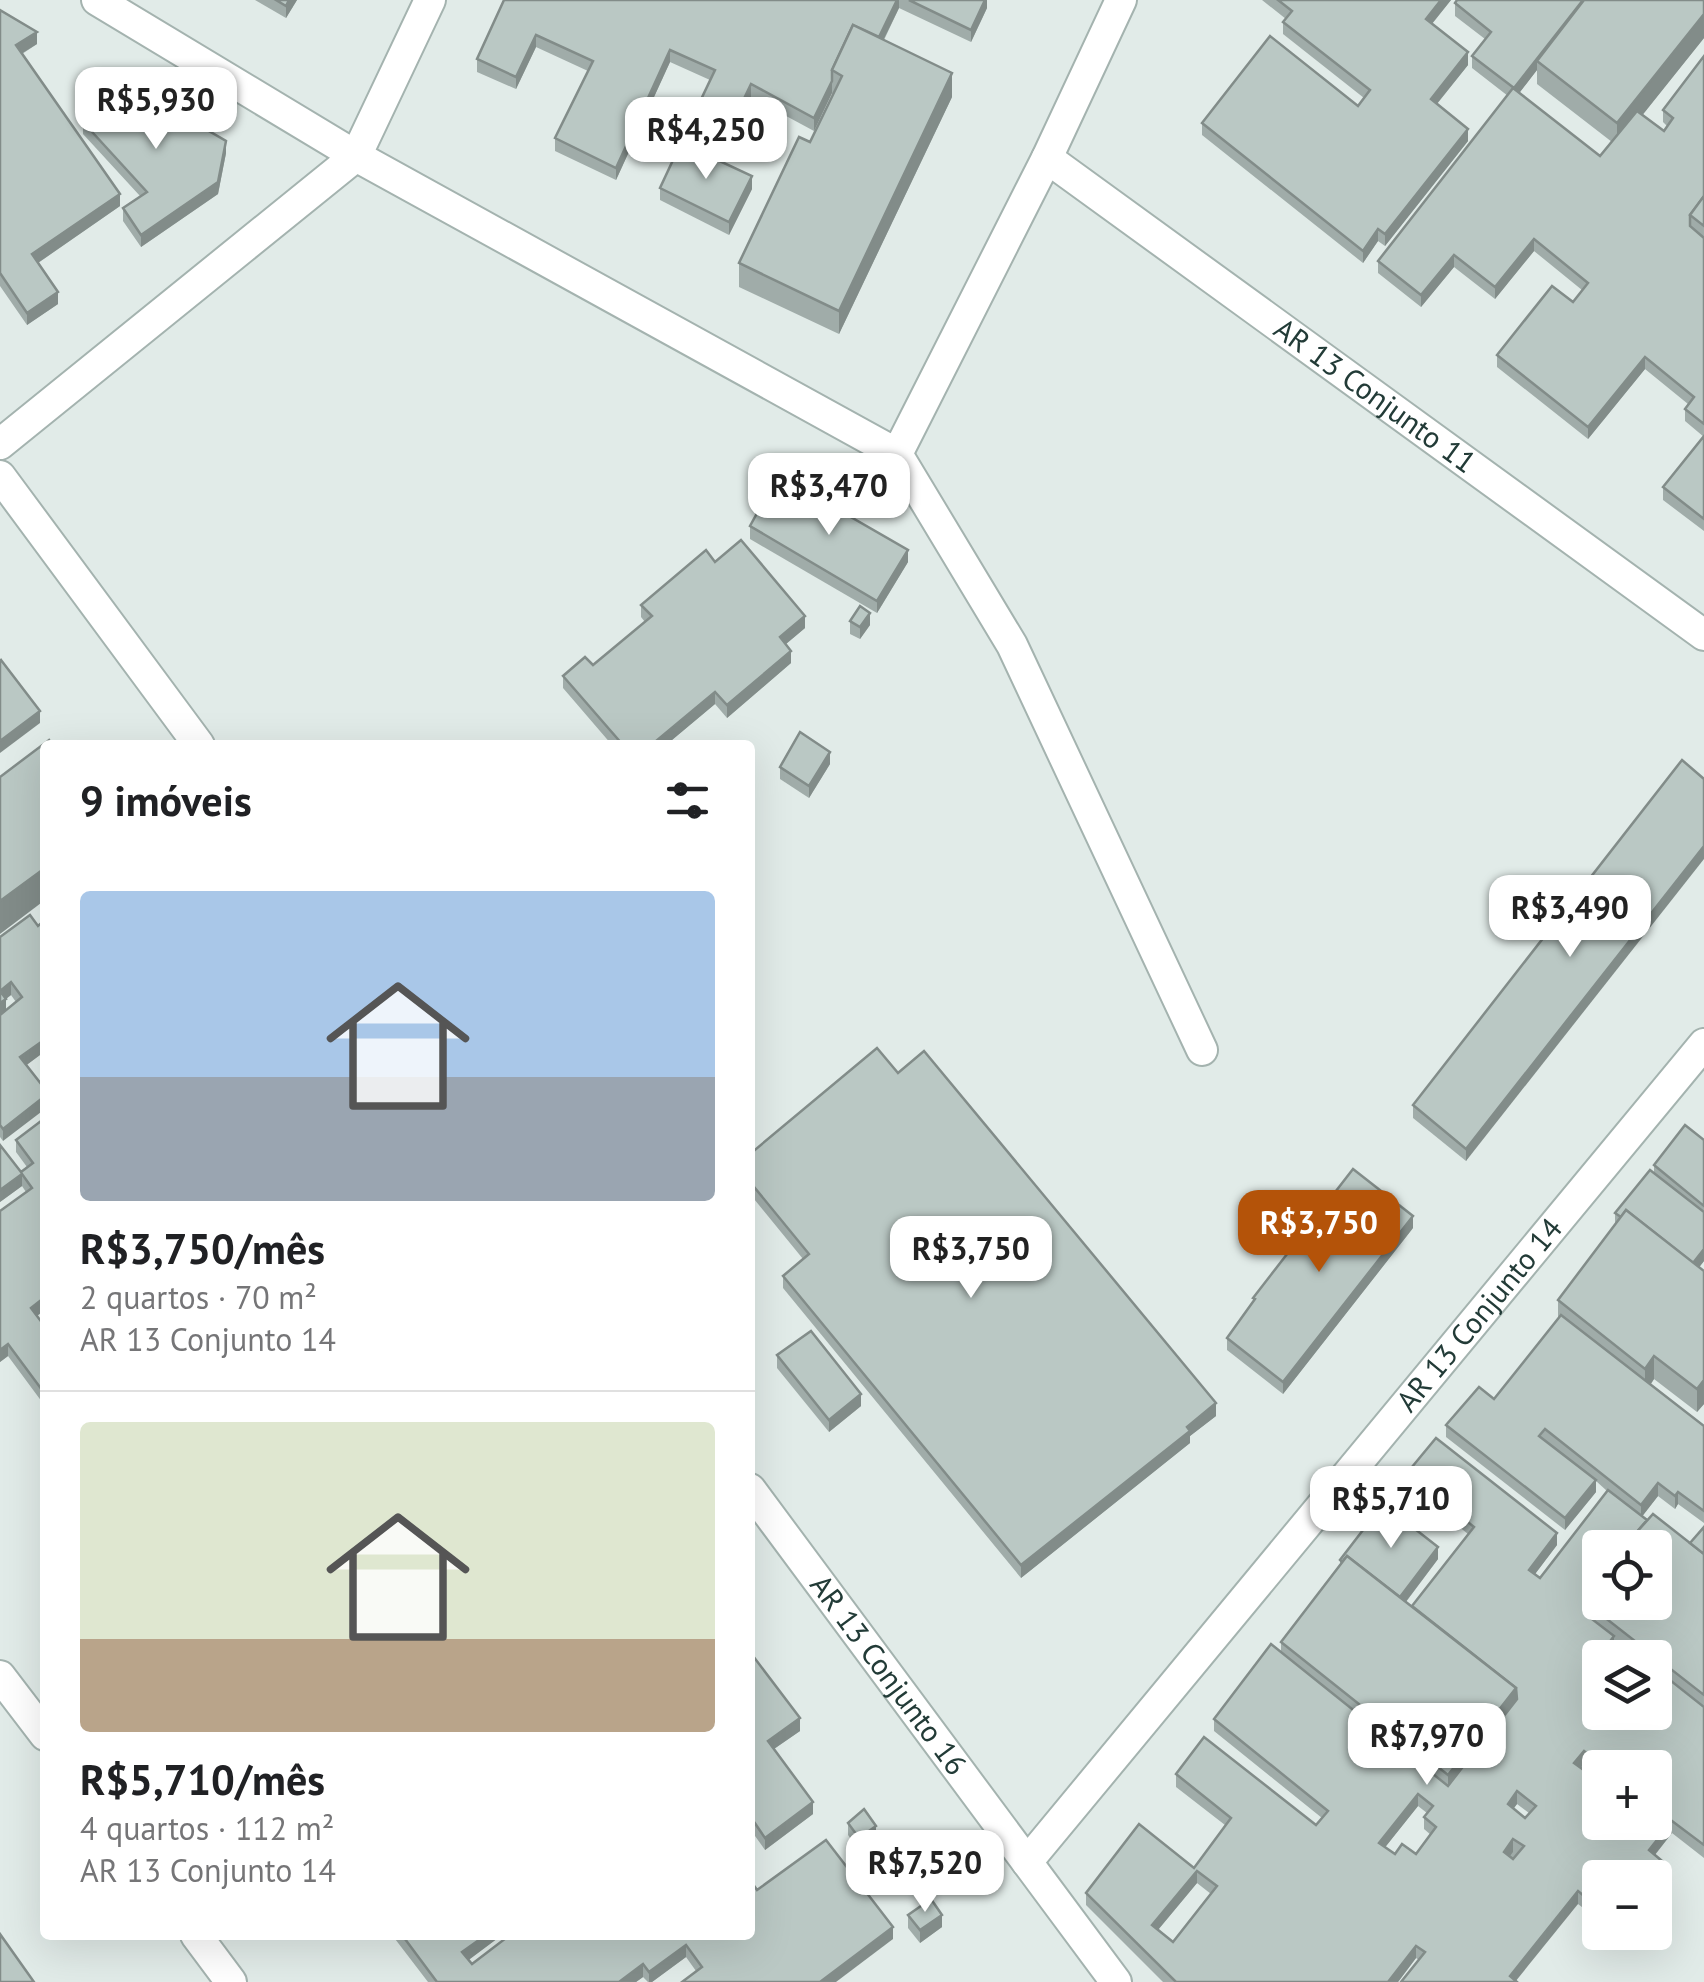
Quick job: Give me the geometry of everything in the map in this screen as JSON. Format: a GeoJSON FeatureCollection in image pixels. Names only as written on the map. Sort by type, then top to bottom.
{"type":"FeatureCollection","features":[{"type":"Feature","properties":{"kind":"street"},"geometry":{"type":"LineString","coordinates":[[97,0],[356,156],[897,454],[1012,646],[1202,1050]]}},
{"type":"Feature","properties":{"kind":"street"},"geometry":{"type":"LineString","coordinates":[[0,444],[356,156],[430,0]]}},
{"type":"Feature","properties":{"kind":"street"},"geometry":{"type":"LineString","coordinates":[[897,454],[1121,0]]}},
{"type":"Feature","properties":{"kind":"street","name":"AR 13 Conjunto 11"},"geometry":{"type":"LineString","coordinates":[[1046,158],[1704,635]]}},
{"type":"Feature","properties":{"kind":"street"},"geometry":{"type":"LineString","coordinates":[[0,476],[195,740]]}},
{"type":"Feature","properties":{"kind":"street","name":"AR 13 Conjunto 14"},"geometry":{"type":"LineString","coordinates":[[1026,1862],[1704,1044]]}},
{"type":"Feature","properties":{"kind":"street","name":"AR 13 Conjunto 16"},"geometry":{"type":"LineString","coordinates":[[755,1495],[1116,1982]]}},
{"type":"Feature","properties":{"kind":"street"},"geometry":{"type":"LineString","coordinates":[[0,1676],[40,1729]]}},
{"type":"Feature","properties":{"kind":"street"},"geometry":{"type":"LineString","coordinates":[[200,1940],[231,1982]]}},
{"type":"Feature","properties":{"kind":"building"},"geometry":{"type":"Polygon","coordinates":[[[504,0],[897,0],[879,37],[853,25],[814,118],[751,84],[731,126],[696,110],[715,70],[670,50],[616,168],[555,138],[593,61],[536,35],[516,77],[477,59],[504,0]]]}},
{"type":"Feature","properties":{"kind":"building"},"geometry":{"type":"Polygon","coordinates":[[[909,0],[985,0],[971,30],[909,0]]]}},
{"type":"Feature","properties":{"kind":"building"},"geometry":{"type":"Polygon","coordinates":[[[1278,0],[1441,0],[1426,19],[1468,52],[1431,99],[1468,129],[1385,234],[1378,229],[1363,251],[1202,123],[1270,36],[1358,106],[1370,90],[1283,22],[1292,11],[1278,0]]]}},
{"type":"Feature","properties":{"kind":"building"},"geometry":{"type":"Polygon","coordinates":[[[1583,0],[1514,88],[1472,56],[1491,32],[1455,3],[1583,0]]]}},
{"type":"Feature","properties":{"kind":"building"},"geometry":{"type":"Polygon","coordinates":[[[1584,0],[1704,0],[1704,14],[1617,123],[1537,61],[1584,0]]]}},
{"type":"Feature","properties":{"kind":"building"},"geometry":{"type":"Polygon","coordinates":[[[0,10],[37,32],[16,45],[120,194],[32,254],[58,292],[27,313],[0,273],[0,10]]]}},
{"type":"Feature","properties":{"kind":"building"},"geometry":{"type":"Polygon","coordinates":[[[853,25],[952,73],[839,311],[739,263],[799,137],[810,142],[842,76],[832,70],[853,25]]]}},
{"type":"Feature","properties":{"kind":"building"},"geometry":{"type":"Polygon","coordinates":[[[1704,56],[1704,196],[1690,215],[1690,226],[1704,238],[1704,424],[1685,409],[1694,397],[1645,357],[1588,427],[1497,355],[1552,286],[1573,302],[1588,283],[1534,239],[1495,287],[1454,255],[1421,295],[1378,261],[1513,88],[1600,156],[1637,111],[1664,131],[1673,118],[1663,110],[1704,56]]]}},
{"type":"Feature","properties":{"kind":"building"},"geometry":{"type":"Polygon","coordinates":[[[119,79],[226,141],[218,182],[141,235],[123,208],[147,192],[83,122],[119,79]]]}},
{"type":"Feature","properties":{"kind":"building"},"geometry":{"type":"Polygon","coordinates":[[[681,143],[752,176],[729,222],[660,188],[681,143]]]}},
{"type":"Feature","properties":{"kind":"building"},"geometry":{"type":"Polygon","coordinates":[[[1704,196],[1704,226],[1690,215],[1704,196]]]}},
{"type":"Feature","properties":{"kind":"building"},"geometry":{"type":"Polygon","coordinates":[[[1704,436],[1704,519],[1663,487],[1704,436]]]}},
{"type":"Feature","properties":{"kind":"building"},"geometry":{"type":"Polygon","coordinates":[[[778,475],[908,550],[877,601],[750,526],[778,475]]]}},
{"type":"Feature","properties":{"kind":"building"},"geometry":{"type":"Polygon","coordinates":[[[741,540],[805,616],[780,637],[791,651],[727,705],[715,692],[657,740],[619,740],[563,676],[585,657],[593,665],[652,616],[641,605],[706,550],[715,562],[741,540]]]}},
{"type":"Feature","properties":{"kind":"building"},"geometry":{"type":"Polygon","coordinates":[[[860,606],[870,613],[860,627],[850,621],[860,606]]]}},
{"type":"Feature","properties":{"kind":"building"},"geometry":{"type":"Polygon","coordinates":[[[0,661],[40,711],[0,741],[0,661]]]}},
{"type":"Feature","properties":{"kind":"building"},"geometry":{"type":"Polygon","coordinates":[[[800,732],[830,752],[809,786],[780,767],[800,732]]]}},
{"type":"Feature","properties":{"kind":"building"},"geometry":{"type":"Polygon","coordinates":[[[40,747],[40,872],[0,901],[0,777],[40,747]]]}},
{"type":"Feature","properties":{"kind":"building"},"geometry":{"type":"Polygon","coordinates":[[[1682,760],[1704,779],[1704,846],[1466,1149],[1413,1105],[1682,760]]]}},
{"type":"Feature","properties":{"kind":"building"},"geometry":{"type":"Polygon","coordinates":[[[30,915],[40,924],[40,1043],[20,1057],[40,1083],[40,1100],[3,1129],[0,1015],[22,997],[11,982],[0,991],[0,937],[30,915]]]}},
{"type":"Feature","properties":{"kind":"building"},"geometry":{"type":"Polygon","coordinates":[[[877,1048],[898,1073],[924,1051],[1216,1403],[1187,1427],[1190,1431],[1021,1565],[783,1276],[809,1254],[755,1188],[755,1150],[877,1048]]]}},
{"type":"Feature","properties":{"kind":"building"},"geometry":{"type":"Polygon","coordinates":[[[40,1122],[40,1301],[31,1308],[40,1320],[40,1387],[8,1344],[0,1350],[0,1211],[32,1188],[22,1174],[0,1190],[0,1145],[21,1172],[33,1163],[16,1140],[40,1122]]]}},
{"type":"Feature","properties":{"kind":"building"},"geometry":{"type":"Polygon","coordinates":[[[1685,1125],[1704,1140],[1704,1206],[1654,1165],[1685,1125]]]}},
{"type":"Feature","properties":{"kind":"building"},"geometry":{"type":"Polygon","coordinates":[[[1353,1169],[1413,1216],[1283,1382],[1227,1338],[1253,1298],[1353,1169]]]}},
{"type":"Feature","properties":{"kind":"building"},"geometry":{"type":"Polygon","coordinates":[[[1650,1170],[1704,1212],[1704,1249],[1693,1263],[1626,1210],[1621,1217],[1615,1213],[1650,1170]]]}},
{"type":"Feature","properties":{"kind":"building"},"geometry":{"type":"Polygon","coordinates":[[[1626,1210],[1704,1271],[1704,1380],[1697,1389],[1654,1356],[1645,1369],[1558,1300],[1626,1210]]]}},
{"type":"Feature","properties":{"kind":"building"},"geometry":{"type":"Polygon","coordinates":[[[1561,1315],[1704,1426],[1704,1511],[1658,1483],[1641,1505],[1545,1429],[1539,1436],[1596,1480],[1565,1518],[1446,1425],[1479,1387],[1494,1399],[1561,1315]]]}},
{"type":"Feature","properties":{"kind":"building"},"geometry":{"type":"Polygon","coordinates":[[[811,1331],[861,1394],[829,1420],[777,1355],[811,1331]]]}},
{"type":"Feature","properties":{"kind":"building"},"geometry":{"type":"Polygon","coordinates":[[[1436,1438],[1557,1533],[1529,1570],[1540,1578],[1608,1490],[1647,1520],[1638,1530],[1582,1530],[1582,1620],[1593,1620],[1614,1636],[1611,1640],[1582,1640],[1582,1730],[1672,1730],[1672,1682],[1704,1707],[1704,1845],[1672,1821],[1672,1750],[1582,1750],[1574,1763],[1582,1769],[1582,1840],[1657,1840],[1649,1850],[1661,1860],[1582,1860],[1582,1894],[1578,1891],[1510,1976],[1517,1982],[1401,1982],[1425,1952],[1416,1946],[1388,1982],[1176,1982],[1086,1893],[1139,1824],[1194,1868],[1231,1818],[1176,1774],[1204,1737],[1316,1825],[1328,1811],[1214,1719],[1271,1644],[1448,1786],[1475,1751],[1486,1759],[1502,1738],[1493,1730],[1517,1699],[1516,1688],[1412,1606],[1474,1527],[1407,1473],[1436,1438]],[[1517,1791],[1508,1804],[1525,1818],[1536,1806],[1517,1791]],[[1418,1794],[1379,1843],[1395,1854],[1402,1844],[1416,1854],[1436,1827],[1424,1817],[1433,1806],[1418,1794]],[[1513,1839],[1504,1852],[1513,1859],[1524,1846],[1513,1839]],[[1197,1871],[1152,1925],[1173,1942],[1217,1886],[1197,1871]]]}},
{"type":"Feature","properties":{"kind":"building"},"geometry":{"type":"Polygon","coordinates":[[[1383,1504],[1438,1547],[1400,1597],[1347,1556],[1340,1560],[1383,1504]]]}},
{"type":"Feature","properties":{"kind":"building"},"geometry":{"type":"Polygon","coordinates":[[[1653,1514],[1704,1554],[1704,1695],[1672,1670],[1672,1640],[1634,1640],[1608,1620],[1672,1620],[1672,1530],[1639,1530],[1653,1514]]]}},
{"type":"Feature","properties":{"kind":"building"},"geometry":{"type":"Polygon","coordinates":[[[1704,1527],[1704,1554],[1690,1543],[1704,1527]]]}},
{"type":"Feature","properties":{"kind":"building"},"geometry":{"type":"Polygon","coordinates":[[[1347,1556],[1516,1688],[1448,1775],[1281,1642],[1347,1556]]]}},
{"type":"Feature","properties":{"kind":"building"},"geometry":{"type":"Polygon","coordinates":[[[755,1659],[800,1718],[768,1741],[813,1802],[765,1838],[755,1823],[755,1659]]]}},
{"type":"Feature","properties":{"kind":"building"},"geometry":{"type":"Polygon","coordinates":[[[864,1809],[876,1826],[859,1838],[848,1823],[864,1809]]]}},
{"type":"Feature","properties":{"kind":"building"},"geometry":{"type":"Polygon","coordinates":[[[826,1840],[893,1927],[820,1982],[682,1982],[702,1967],[686,1945],[649,1972],[643,1964],[619,1982],[437,1982],[406,1940],[479,1940],[462,1952],[472,1964],[503,1940],[755,1940],[755,1887],[757,1890],[826,1840]]]}},
{"type":"Feature","properties":{"kind":"building"},"geometry":{"type":"Polygon","coordinates":[[[931,1899],[942,1915],[920,1930],[908,1915],[931,1899]]]}},
{"type":"Feature","properties":{"kind":"building"},"geometry":{"type":"Polygon","coordinates":[[[0,1934],[34,1982],[0,1982],[0,1934]]]}}]}
